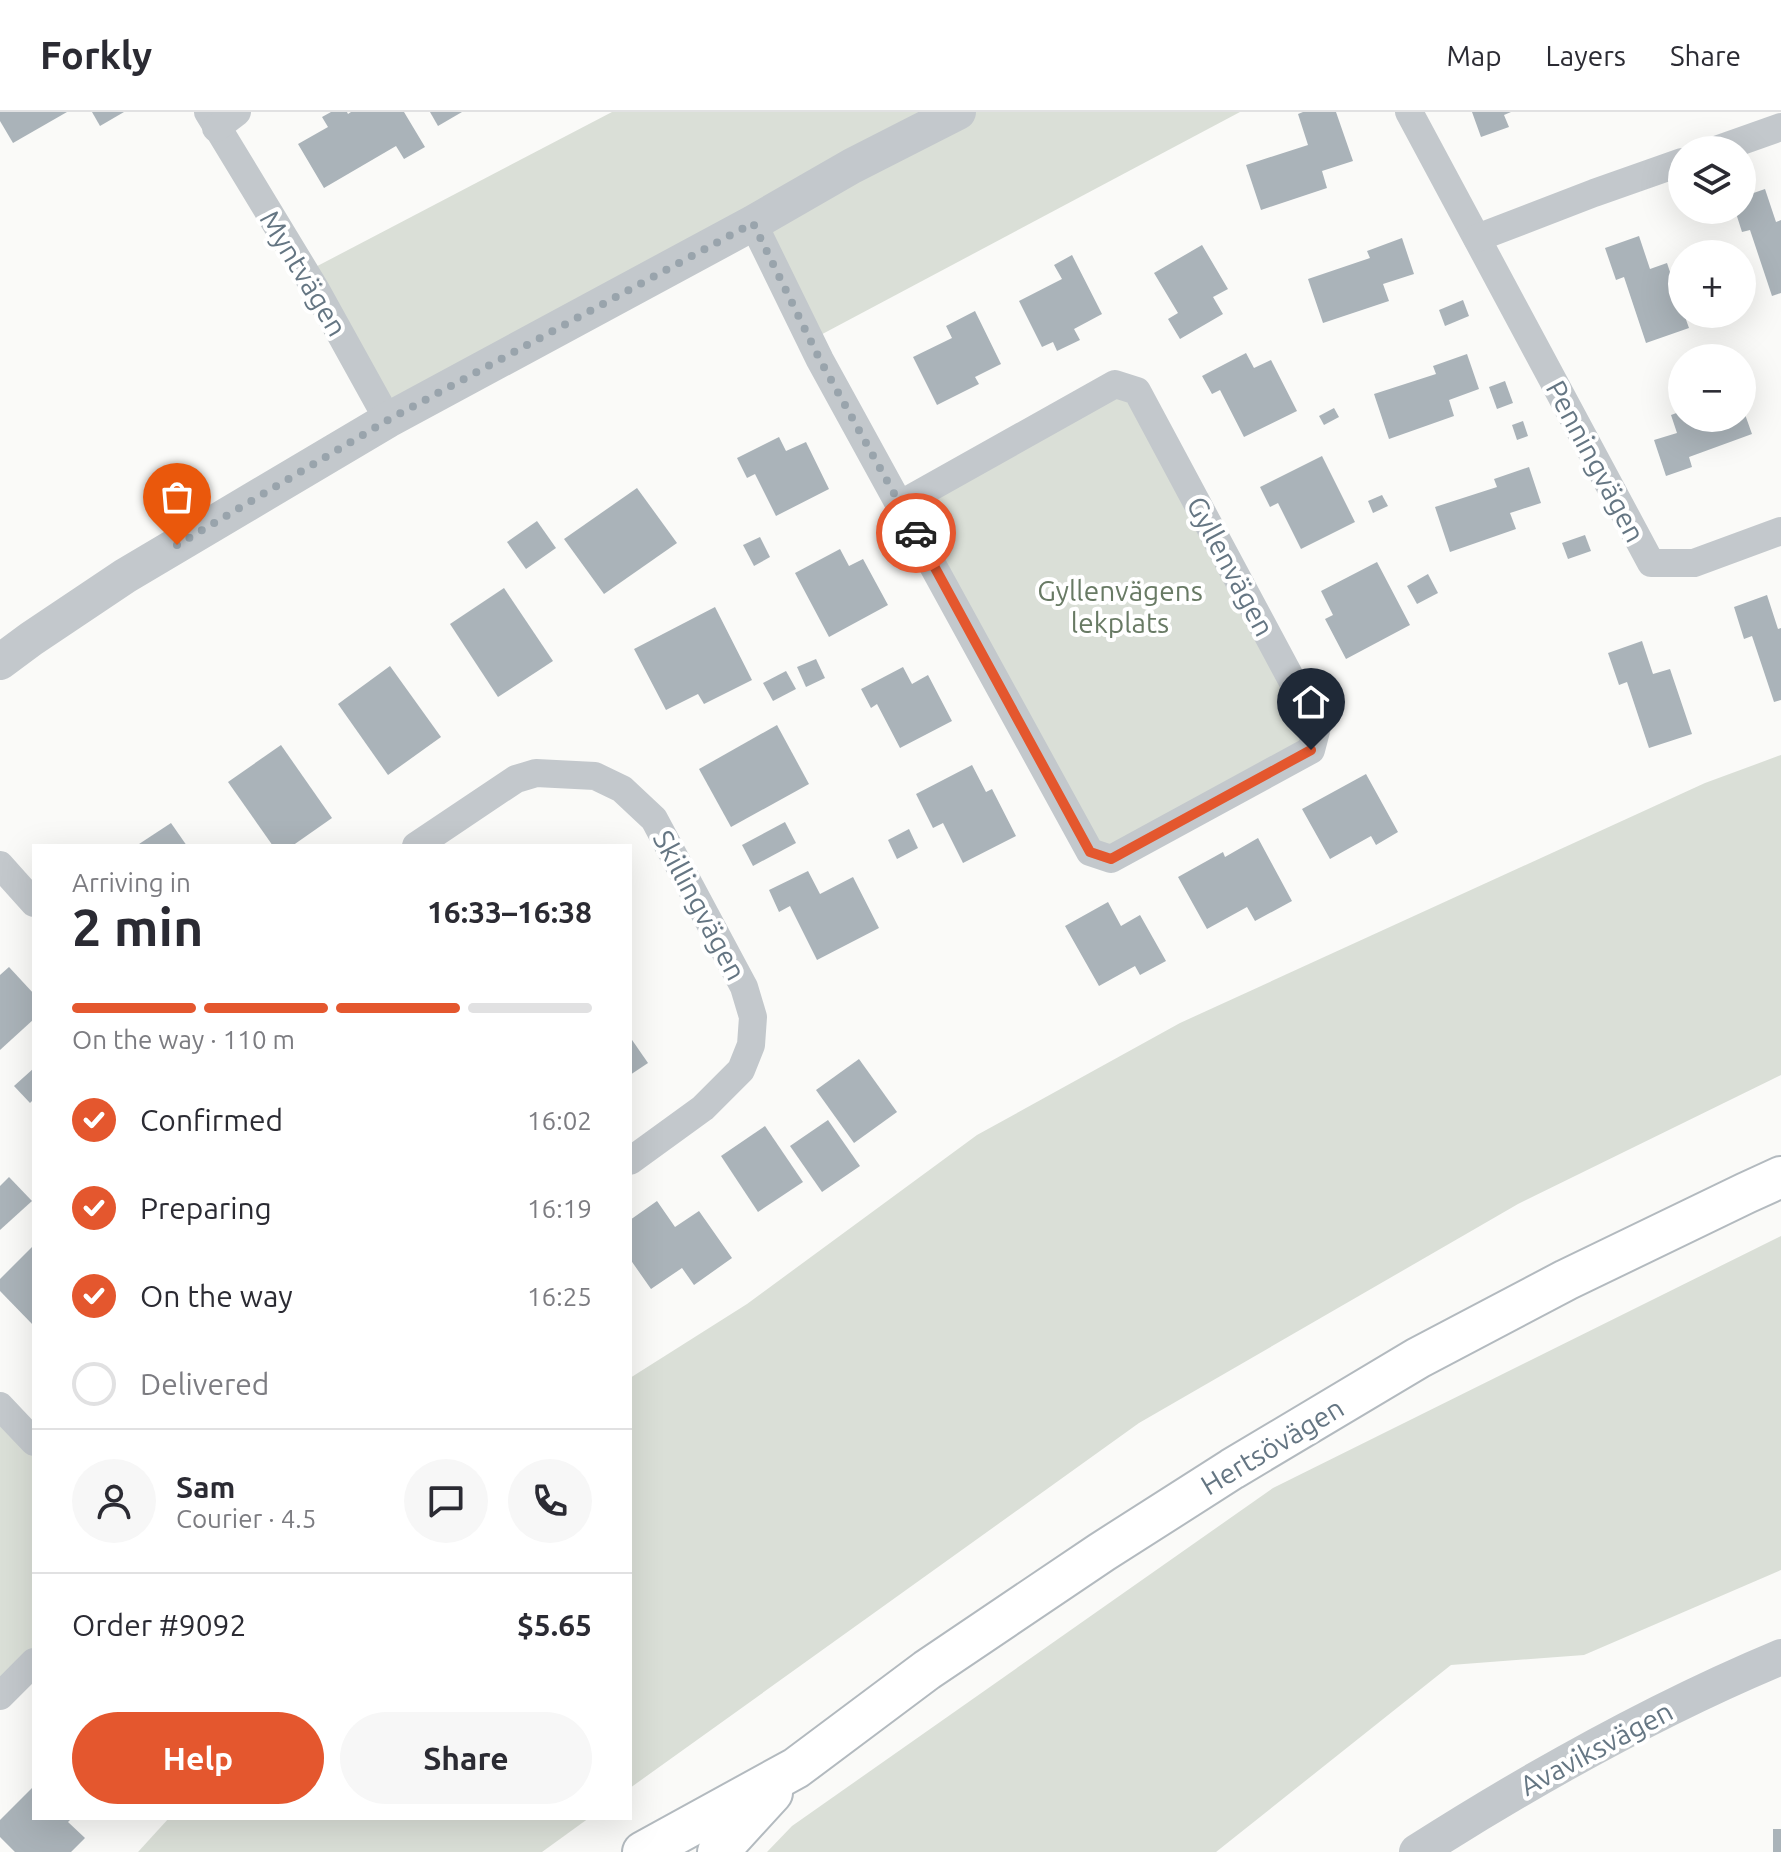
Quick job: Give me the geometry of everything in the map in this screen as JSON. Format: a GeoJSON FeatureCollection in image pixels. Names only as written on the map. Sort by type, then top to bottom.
{"type":"FeatureCollection","features":[{"type":"Feature","properties":{"kind":"main road","name":"Hertsövägen"},"geometry":{"type":"LineString","coordinates":[[643,1852],[796,1768],[927,1670],[1102,1552],[1258,1453],[1418,1358],[1566,1280],[1781,1177]]}},
{"type":"Feature","properties":{"kind":"main road","name":"Hertsövägen"},"geometry":{"type":"LineString","coordinates":[[718,1852],[796,1768]]}},
{"type":"Feature","properties":{"kind":"street"},"geometry":{"type":"LineString","coordinates":[[0,662],[125,576],[388,420],[753,223],[852,166],[958,112]]}},
{"type":"Feature","properties":{"kind":"street","name":"Penningvägen"},"geometry":{"type":"LineString","coordinates":[[1409,112],[1651,563],[1694,563],[1781,531]]}},
{"type":"Feature","properties":{"kind":"street","name":"Myntvägen"},"geometry":{"type":"LineString","coordinates":[[221,117],[388,420]]}},
{"type":"Feature","properties":{"kind":"street"},"geometry":{"type":"LineString","coordinates":[[1756,136],[1781,127]]}},
{"type":"Feature","properties":{"kind":"street"},"geometry":{"type":"LineString","coordinates":[[1477,238],[1668,167]]}},
{"type":"Feature","properties":{"kind":"street","name":"Gyllenvägen"},"geometry":{"type":"LineString","coordinates":[[753,223],[820,360],[1090,852],[1111,859],[1311,750],[1317,727],[1137,391],[1115,384],[901,504]]}},
{"type":"Feature","properties":{"kind":"street","name":"Skillingvägen"},"geometry":{"type":"LineString","coordinates":[[419,844],[516,779],[536,773],[595,776],[622,789],[654,819],[744,987],[753,1017],[751,1045],[741,1070],[703,1108],[632,1160]]}},
{"type":"Feature","properties":{"kind":"street"},"geometry":{"type":"LineString","coordinates":[[0,865],[32,901]]}},
{"type":"Feature","properties":{"kind":"street"},"geometry":{"type":"LineString","coordinates":[[0,1406],[32,1440]]}},
{"type":"Feature","properties":{"kind":"street","name":"Avaviksvägen"},"geometry":{"type":"LineString","coordinates":[[1417,1852],[1522,1787],[1652,1717],[1781,1657]]}},
{"type":"Feature","properties":{"kind":"street"},"geometry":{"type":"LineString","coordinates":[[0,1696],[32,1664]]}},
{"type":"Feature","properties":{"kind":"green space"},"geometry":{"type":"Polygon","coordinates":[[[612,112],[1240,112],[813,339],[756,224],[387,420],[304,273],[612,112]]]}},
{"type":"Feature","properties":{"kind":"green space","name":"Gyllenvägens lekplats"},"geometry":{"type":"Polygon","coordinates":[[[1136,391],[1313,748],[1111,857],[1091,849],[904,501],[1084,398],[1136,391]]]}},
{"type":"Feature","properties":{"kind":"green space"},"geometry":{"type":"Polygon","coordinates":[[[1781,755],[1781,1075],[1518,1204],[1139,1423],[632,1787],[632,1377],[747,1304],[977,1135],[1180,1023],[1705,783],[1781,755]]]}},
{"type":"Feature","properties":{"kind":"green space"},"geometry":{"type":"Polygon","coordinates":[[[1781,1236],[1781,1570],[1584,1655],[1451,1665],[1216,1852],[767,1852],[792,1826],[1273,1488],[1781,1236]]]}},
{"type":"Feature","properties":{"kind":"green space"},"geometry":{"type":"Polygon","coordinates":[[[0,1402],[32,1437],[32,1668],[0,1702],[0,1402]]]}},
{"type":"Feature","properties":{"kind":"green space"},"geometry":{"type":"Polygon","coordinates":[[[167,1820],[586,1820],[542,1852],[138,1852],[167,1820]]]}},
{"type":"Feature","properties":{"kind":"building"},"geometry":{"type":"Polygon","coordinates":[[[0,112],[67,112],[13,143],[0,121],[0,112]]]}},
{"type":"Feature","properties":{"kind":"building"},"geometry":{"type":"Polygon","coordinates":[[[92,112],[124,112],[100,126],[92,112]]]}},
{"type":"Feature","properties":{"kind":"building"},"geometry":{"type":"Polygon","coordinates":[[[331,112],[404,112],[425,147],[404,159],[396,146],[324,188],[298,144],[328,127],[322,117],[331,112]]]}},
{"type":"Feature","properties":{"kind":"building"},"geometry":{"type":"Polygon","coordinates":[[[430,112],[462,112],[438,126],[430,112]]]}},
{"type":"Feature","properties":{"kind":"building"},"geometry":{"type":"Polygon","coordinates":[[[1336,112],[1353,161],[1322,171],[1327,188],[1261,210],[1246,165],[1308,145],[1298,114],[1336,112]]]}},
{"type":"Feature","properties":{"kind":"building"},"geometry":{"type":"Polygon","coordinates":[[[1472,112],[1511,112],[1504,115],[1509,127],[1481,137],[1472,112]]]}},
{"type":"Feature","properties":{"kind":"building"},"geometry":{"type":"Polygon","coordinates":[[[1765,189],[1776,222],[1781,220],[1781,293],[1772,296],[1756,240],[1750,230],[1742,232],[1739,224],[1756,224],[1756,192],[1765,189]]]}},
{"type":"Feature","properties":{"kind":"building"},"geometry":{"type":"Polygon","coordinates":[[[1639,236],[1650,269],[1667,263],[1668,266],[1668,328],[1689,328],[1646,343],[1624,277],[1616,280],[1605,248],[1639,236]]]}},
{"type":"Feature","properties":{"kind":"building"},"geometry":{"type":"Polygon","coordinates":[[[1402,238],[1414,274],[1383,284],[1389,301],[1323,323],[1308,279],[1370,258],[1367,251],[1402,238]]]}},
{"type":"Feature","properties":{"kind":"building"},"geometry":{"type":"Polygon","coordinates":[[[1202,245],[1228,289],[1213,297],[1223,314],[1180,339],[1168,319],[1178,313],[1154,273],[1202,245]]]}},
{"type":"Feature","properties":{"kind":"building"},"geometry":{"type":"Polygon","coordinates":[[[1072,255],[1102,314],[1074,329],[1080,340],[1057,351],[1053,342],[1042,347],[1019,301],[1062,279],[1054,265],[1072,255]]]}},
{"type":"Feature","properties":{"kind":"building"},"geometry":{"type":"Polygon","coordinates":[[[1463,300],[1469,316],[1445,326],[1439,310],[1463,300]]]}},
{"type":"Feature","properties":{"kind":"building"},"geometry":{"type":"Polygon","coordinates":[[[975,311],[1001,364],[975,377],[979,384],[937,405],[913,357],[952,338],[946,326],[975,311]]]}},
{"type":"Feature","properties":{"kind":"building"},"geometry":{"type":"Polygon","coordinates":[[[1246,353],[1254,368],[1271,360],[1297,411],[1244,437],[1220,390],[1212,394],[1202,376],[1246,353]]]}},
{"type":"Feature","properties":{"kind":"building"},"geometry":{"type":"Polygon","coordinates":[[[1467,354],[1479,389],[1449,400],[1454,416],[1389,439],[1374,394],[1436,374],[1433,366],[1467,354]]]}},
{"type":"Feature","properties":{"kind":"building"},"geometry":{"type":"Polygon","coordinates":[[[1505,381],[1513,403],[1497,409],[1489,387],[1505,381]]]}},
{"type":"Feature","properties":{"kind":"building"},"geometry":{"type":"Polygon","coordinates":[[[1334,408],[1339,417],[1324,425],[1319,416],[1334,408]]]}},
{"type":"Feature","properties":{"kind":"building"},"geometry":{"type":"Polygon","coordinates":[[[1523,421],[1528,436],[1517,440],[1512,425],[1523,421]]]}},
{"type":"Feature","properties":{"kind":"building"},"geometry":{"type":"Polygon","coordinates":[[[1677,433],[1752,434],[1689,457],[1692,467],[1666,476],[1654,440],[1677,433]]]}},
{"type":"Feature","properties":{"kind":"building"},"geometry":{"type":"Polygon","coordinates":[[[779,437],[786,451],[806,442],[829,489],[776,516],[755,474],[747,478],[737,458],[779,437]]]}},
{"type":"Feature","properties":{"kind":"building"},"geometry":{"type":"Polygon","coordinates":[[[1322,456],[1355,522],[1301,549],[1278,503],[1270,507],[1260,487],[1322,456]]]}},
{"type":"Feature","properties":{"kind":"building"},"geometry":{"type":"Polygon","coordinates":[[[1529,467],[1541,503],[1510,513],[1516,529],[1450,552],[1435,507],[1497,487],[1494,479],[1529,467]]]}},
{"type":"Feature","properties":{"kind":"building"},"geometry":{"type":"Polygon","coordinates":[[[637,488],[677,543],[604,594],[564,539],[637,488]]]}},
{"type":"Feature","properties":{"kind":"building"},"geometry":{"type":"Polygon","coordinates":[[[1382,495],[1388,506],[1373,513],[1368,501],[1382,495]]]}},
{"type":"Feature","properties":{"kind":"building"},"geometry":{"type":"Polygon","coordinates":[[[537,521],[556,548],[526,569],[507,542],[537,521]]]}},
{"type":"Feature","properties":{"kind":"building"},"geometry":{"type":"Polygon","coordinates":[[[1585,535],[1591,551],[1568,559],[1562,543],[1585,535]]]}},
{"type":"Feature","properties":{"kind":"building"},"geometry":{"type":"Polygon","coordinates":[[[760,537],[770,557],[754,566],[743,545],[760,537]]]}},
{"type":"Feature","properties":{"kind":"building"},"geometry":{"type":"Polygon","coordinates":[[[840,549],[849,566],[863,559],[888,605],[829,637],[795,573],[840,549]]]}},
{"type":"Feature","properties":{"kind":"building"},"geometry":{"type":"Polygon","coordinates":[[[1377,562],[1410,625],[1346,659],[1325,619],[1333,615],[1321,591],[1377,562]]]}},
{"type":"Feature","properties":{"kind":"building"},"geometry":{"type":"Polygon","coordinates":[[[1428,574],[1438,593],[1417,604],[1407,586],[1428,574]]]}},
{"type":"Feature","properties":{"kind":"building"},"geometry":{"type":"Polygon","coordinates":[[[504,588],[553,661],[498,697],[450,624],[504,588]]]}},
{"type":"Feature","properties":{"kind":"building"},"geometry":{"type":"Polygon","coordinates":[[[1767,595],[1778,629],[1781,628],[1781,700],[1774,702],[1752,636],[1744,639],[1734,607],[1767,595]]]}},
{"type":"Feature","properties":{"kind":"building"},"geometry":{"type":"Polygon","coordinates":[[[715,607],[752,680],[704,704],[698,694],[666,710],[634,649],[715,607]]]}},
{"type":"Feature","properties":{"kind":"building"},"geometry":{"type":"Polygon","coordinates":[[[1642,641],[1653,674],[1670,669],[1692,734],[1649,748],[1627,682],[1619,685],[1608,653],[1642,641]]]}},
{"type":"Feature","properties":{"kind":"building"},"geometry":{"type":"Polygon","coordinates":[[[816,659],[825,678],[806,687],[797,667],[816,659]]]}},
{"type":"Feature","properties":{"kind":"building"},"geometry":{"type":"Polygon","coordinates":[[[390,666],[441,737],[388,775],[338,704],[390,666]]]}},
{"type":"Feature","properties":{"kind":"building"},"geometry":{"type":"Polygon","coordinates":[[[903,667],[912,684],[928,675],[952,721],[900,748],[877,704],[871,708],[861,689],[903,667]]]}},
{"type":"Feature","properties":{"kind":"building"},"geometry":{"type":"Polygon","coordinates":[[[786,671],[796,689],[773,701],[763,683],[786,671]]]}},
{"type":"Feature","properties":{"kind":"building"},"geometry":{"type":"Polygon","coordinates":[[[777,725],[809,784],[731,827],[699,769],[777,725]]]}},
{"type":"Feature","properties":{"kind":"building"},"geometry":{"type":"Polygon","coordinates":[[[281,745],[332,818],[295,844],[272,844],[228,782],[281,745]]]}},
{"type":"Feature","properties":{"kind":"building"},"geometry":{"type":"Polygon","coordinates":[[[972,765],[986,792],[992,789],[1016,836],[963,863],[943,823],[933,828],[916,794],[972,765]]]}},
{"type":"Feature","properties":{"kind":"building"},"geometry":{"type":"Polygon","coordinates":[[[1366,774],[1398,832],[1376,845],[1371,836],[1330,859],[1302,809],[1366,774]]]}},
{"type":"Feature","properties":{"kind":"building"},"geometry":{"type":"Polygon","coordinates":[[[785,822],[796,843],[753,866],[742,845],[785,822]]]}},
{"type":"Feature","properties":{"kind":"building"},"geometry":{"type":"Polygon","coordinates":[[[171,823],[186,844],[139,844],[171,823]]]}},
{"type":"Feature","properties":{"kind":"building"},"geometry":{"type":"Polygon","coordinates":[[[909,829],[918,848],[897,859],[888,840],[909,829]]]}},
{"type":"Feature","properties":{"kind":"building"},"geometry":{"type":"Polygon","coordinates":[[[1258,838],[1292,901],[1255,921],[1247,907],[1207,929],[1178,877],[1223,852],[1225,857],[1258,838]]]}},
{"type":"Feature","properties":{"kind":"building"},"geometry":{"type":"Polygon","coordinates":[[[808,871],[820,894],[853,877],[879,928],[817,960],[790,906],[779,912],[769,890],[808,871]]]}},
{"type":"Feature","properties":{"kind":"building"},"geometry":{"type":"Polygon","coordinates":[[[1108,902],[1121,926],[1140,915],[1166,961],[1140,975],[1135,966],[1099,986],[1065,926],[1108,902]]]}},
{"type":"Feature","properties":{"kind":"building"},"geometry":{"type":"Polygon","coordinates":[[[9,967],[32,992],[32,1021],[0,1050],[0,975],[9,967]]]}},
{"type":"Feature","properties":{"kind":"building"},"geometry":{"type":"Polygon","coordinates":[[[632,1040],[648,1063],[632,1074],[632,1040]]]}},
{"type":"Feature","properties":{"kind":"building"},"geometry":{"type":"Polygon","coordinates":[[[859,1059],[897,1112],[854,1143],[816,1090],[859,1059]]]}},
{"type":"Feature","properties":{"kind":"building"},"geometry":{"type":"Polygon","coordinates":[[[32,1070],[30,1103],[14,1086],[32,1070]]]}},
{"type":"Feature","properties":{"kind":"building"},"geometry":{"type":"Polygon","coordinates":[[[828,1120],[860,1166],[822,1192],[790,1146],[828,1120]]]}},
{"type":"Feature","properties":{"kind":"building"},"geometry":{"type":"Polygon","coordinates":[[[765,1126],[803,1182],[758,1212],[721,1156],[765,1126]]]}},
{"type":"Feature","properties":{"kind":"building"},"geometry":{"type":"Polygon","coordinates":[[[9,1177],[32,1201],[0,1230],[0,1186],[9,1177]]]}},
{"type":"Feature","properties":{"kind":"building"},"geometry":{"type":"Polygon","coordinates":[[[657,1201],[675,1227],[699,1211],[732,1258],[694,1285],[682,1268],[651,1289],[632,1262],[632,1219],[657,1201]]]}},
{"type":"Feature","properties":{"kind":"building"},"geometry":{"type":"Polygon","coordinates":[[[32,1247],[32,1324],[0,1291],[0,1279],[32,1247]]]}},
{"type":"Feature","properties":{"kind":"building"},"geometry":{"type":"Polygon","coordinates":[[[32,1788],[32,1820],[70,1820],[68,1822],[85,1838],[71,1852],[15,1852],[0,1837],[0,1820],[32,1788]]]}},
{"type":"Feature","properties":{"kind":"building"},"geometry":{"type":"Polygon","coordinates":[[[1773,1829],[1781,1829],[1781,1852],[1773,1852],[1773,1829]]]}},
{"type":"Feature","properties":{"kind":"way so far"},"geometry":{"type":"LineString","coordinates":[[177,545],[388,420],[753,223],[820,360],[916,533]]}},
{"type":"Feature","properties":{"kind":"route"},"geometry":{"type":"LineString","coordinates":[[916,533],[1090,852],[1111,859],[1311,750]]}}]}
